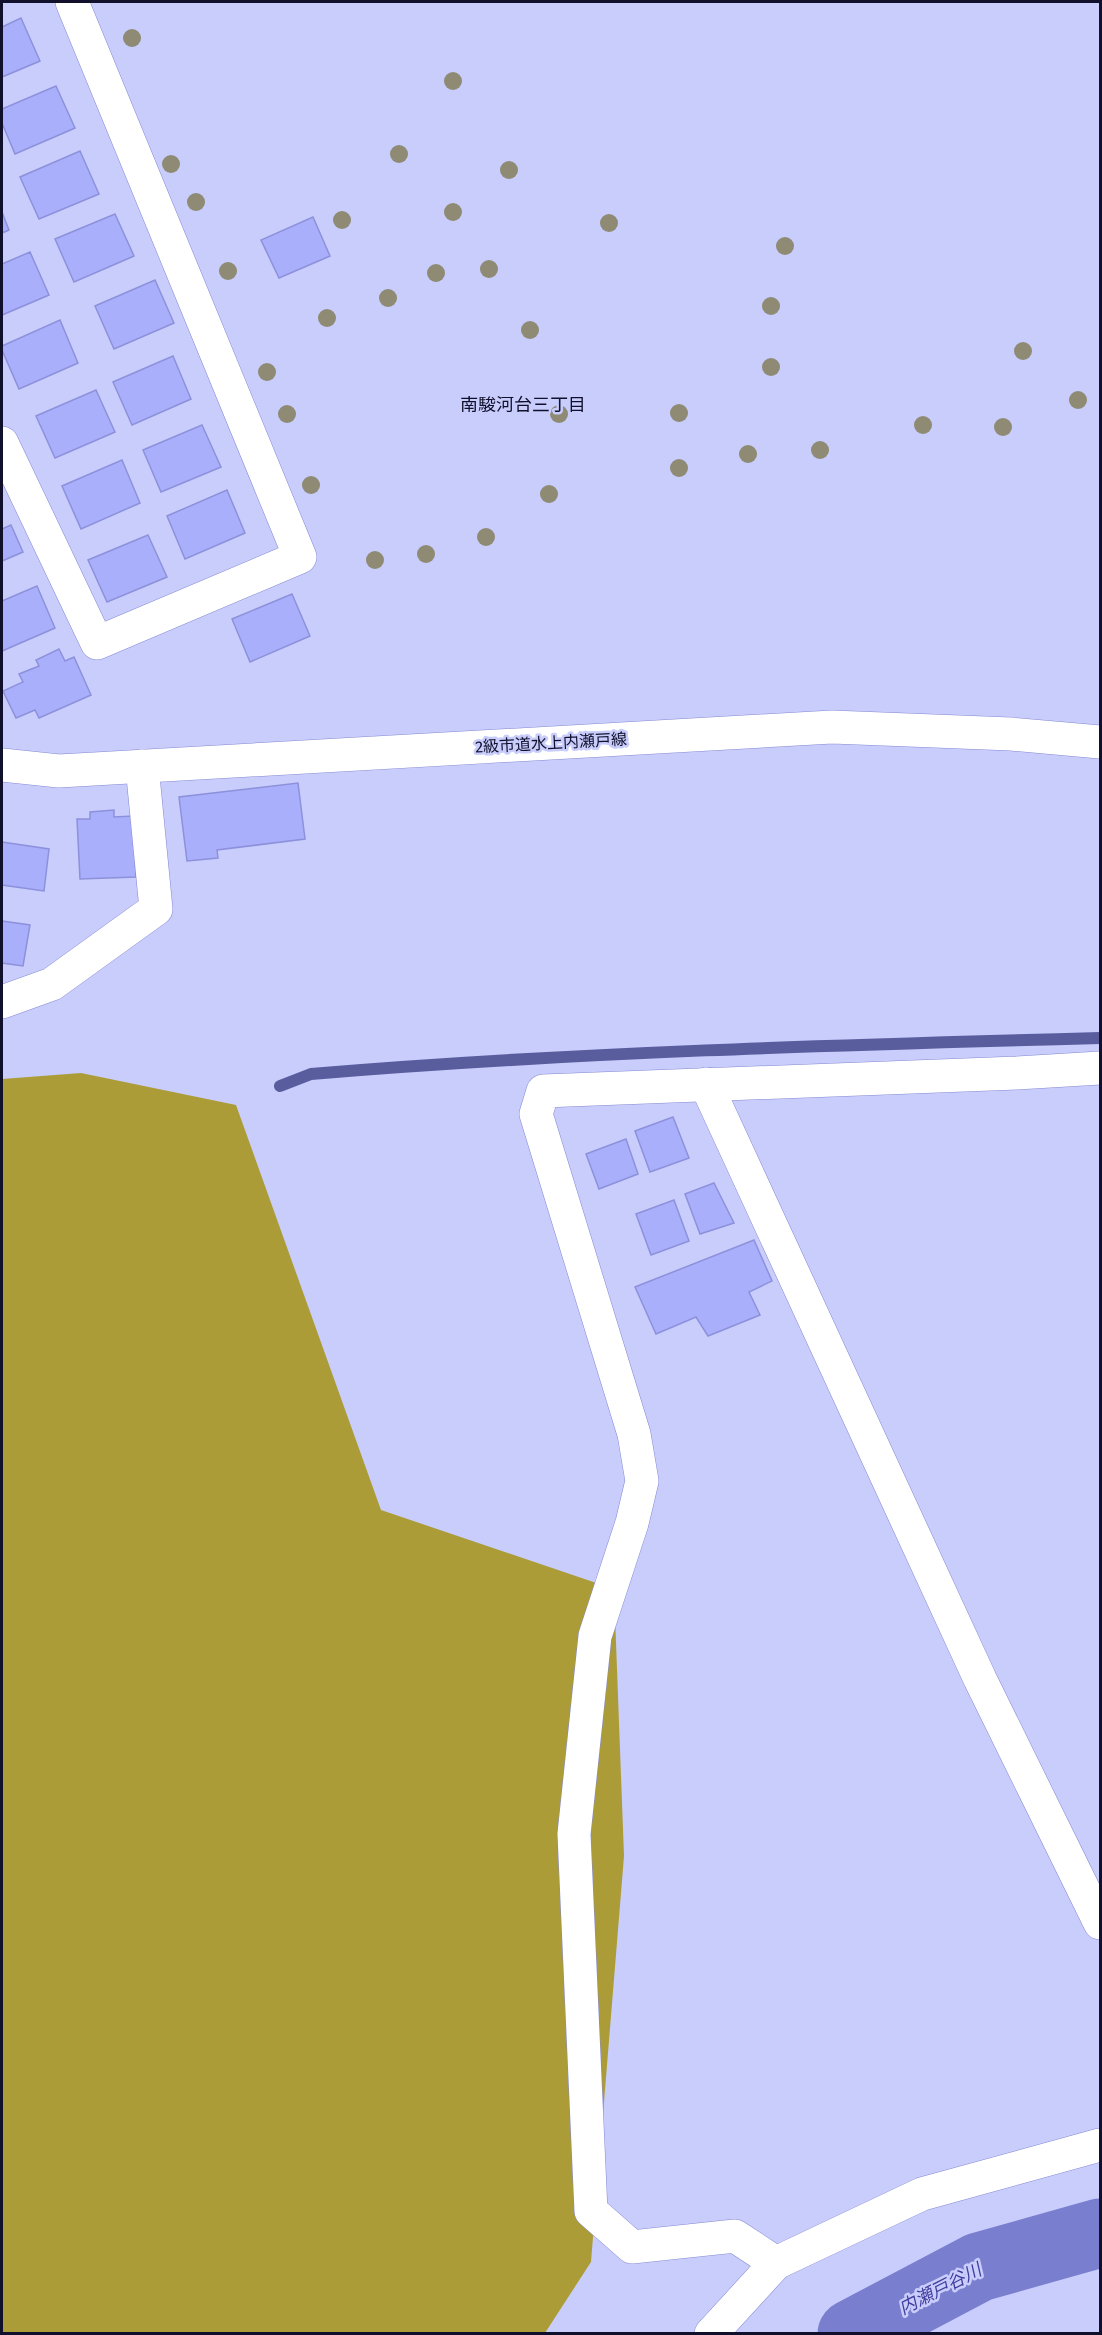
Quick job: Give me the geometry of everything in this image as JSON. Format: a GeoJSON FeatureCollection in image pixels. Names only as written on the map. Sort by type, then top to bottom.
{"type":"FeatureCollection","features":[{"type":"Feature","properties":{"kind":"street"},"geometry":{"type":"LineString","coordinates":[[2,443],[97,643],[300,557],[72,2]]}},
{"type":"Feature","properties":{"kind":"street","name":"2級市道水上内瀬戸線"},"geometry":{"type":"LineString","coordinates":[[2,765],[59,771],[832,728],[1011,734],[1101,742]]}},
{"type":"Feature","properties":{"kind":"street"},"geometry":{"type":"LineString","coordinates":[[2,1002],[52,984],[156,909],[142,766]]}},
{"type":"Feature","properties":{"kind":"street"},"geometry":{"type":"LineString","coordinates":[[776,2263],[735,2236],[632,2247],[591,2211],[574,1834],[595,1636],[633,1523],[642,1481],[634,1434],[536,1114],[543,1091],[1101,1068]]}},
{"type":"Feature","properties":{"kind":"street"},"geometry":{"type":"LineString","coordinates":[[706,1084],[975,1668],[1101,1923]]}},
{"type":"Feature","properties":{"kind":"street"},"geometry":{"type":"LineString","coordinates":[[711,2334],[776,2263],[922,2194],[1101,2145]]}},
{"type":"Feature","properties":{"kind":"shaded area"},"geometry":{"type":"Polygon","coordinates":[[[81,1073],[236,1105],[381,1510],[614,1589],[624,1856],[591,2262],[545,2333],[2,2334],[2,1079],[81,1073]]]}},
{"type":"Feature","properties":{"kind":"building"},"geometry":{"type":"Polygon","coordinates":[[[21,18],[40,61],[2,77],[2,27],[21,18]]]}},
{"type":"Feature","properties":{"kind":"building"},"geometry":{"type":"Polygon","coordinates":[[[56,86],[75,128],[15,154],[2,123],[2,109],[56,86]]]}},
{"type":"Feature","properties":{"kind":"building"},"geometry":{"type":"Polygon","coordinates":[[[80,151],[99,194],[39,219],[20,177],[80,151]]]}},
{"type":"Feature","properties":{"kind":"building"},"geometry":{"type":"Polygon","coordinates":[[[2,212],[9,230],[2,233],[2,212]]]}},
{"type":"Feature","properties":{"kind":"building"},"geometry":{"type":"Polygon","coordinates":[[[115,214],[134,256],[74,282],[55,239],[115,214]]]}},
{"type":"Feature","properties":{"kind":"building"},"geometry":{"type":"Polygon","coordinates":[[[313,217],[330,256],[279,278],[261,240],[313,217]]]}},
{"type":"Feature","properties":{"kind":"building"},"geometry":{"type":"Polygon","coordinates":[[[30,252],[49,295],[2,315],[2,264],[30,252]]]}},
{"type":"Feature","properties":{"kind":"building"},"geometry":{"type":"Polygon","coordinates":[[[155,280],[174,323],[114,349],[95,306],[155,280]]]}},
{"type":"Feature","properties":{"kind":"building"},"geometry":{"type":"Polygon","coordinates":[[[60,320],[78,363],[19,389],[2,346],[60,320]]]}},
{"type":"Feature","properties":{"kind":"building"},"geometry":{"type":"Polygon","coordinates":[[[173,356],[191,399],[132,425],[113,382],[173,356]]]}},
{"type":"Feature","properties":{"kind":"building"},"geometry":{"type":"Polygon","coordinates":[[[96,390],[115,432],[55,458],[36,416],[96,390]]]}},
{"type":"Feature","properties":{"kind":"building"},"geometry":{"type":"Polygon","coordinates":[[[202,425],[221,467],[161,492],[143,450],[202,425]]]}},
{"type":"Feature","properties":{"kind":"building"},"geometry":{"type":"Polygon","coordinates":[[[122,460],[140,503],[81,529],[62,486],[122,460]]]}},
{"type":"Feature","properties":{"kind":"building"},"geometry":{"type":"Polygon","coordinates":[[[227,490],[245,533],[185,559],[167,516],[227,490]]]}},
{"type":"Feature","properties":{"kind":"building"},"geometry":{"type":"Polygon","coordinates":[[[11,525],[23,552],[2,561],[2,529],[11,525]]]}},
{"type":"Feature","properties":{"kind":"building"},"geometry":{"type":"Polygon","coordinates":[[[148,535],[167,577],[107,602],[88,560],[148,535]]]}},
{"type":"Feature","properties":{"kind":"building"},"geometry":{"type":"Polygon","coordinates":[[[37,586],[55,628],[2,651],[2,601],[37,586]]]}},
{"type":"Feature","properties":{"kind":"building"},"geometry":{"type":"Polygon","coordinates":[[[292,594],[310,636],[250,662],[232,619],[292,594]]]}},
{"type":"Feature","properties":{"kind":"building"},"geometry":{"type":"Polygon","coordinates":[[[59,649],[65,661],[74,657],[91,695],[39,718],[35,710],[16,718],[3,691],[23,682],[19,674],[39,666],[36,660],[59,649]]]}},
{"type":"Feature","properties":{"kind":"building"},"geometry":{"type":"Polygon","coordinates":[[[298,783],[305,839],[217,850],[218,858],[187,861],[179,797],[298,783]]]}},
{"type":"Feature","properties":{"kind":"building"},"geometry":{"type":"Polygon","coordinates":[[[114,810],[114,817],[133,816],[136,877],[80,879],[77,819],[90,819],[90,812],[114,810]]]}},
{"type":"Feature","properties":{"kind":"building"},"geometry":{"type":"Polygon","coordinates":[[[2,842],[49,849],[44,891],[2,885],[2,842]]]}},
{"type":"Feature","properties":{"kind":"building"},"geometry":{"type":"Polygon","coordinates":[[[2,921],[30,925],[23,966],[2,963],[2,921]]]}},
{"type":"Feature","properties":{"kind":"building"},"geometry":{"type":"Polygon","coordinates":[[[673,1117],[689,1158],[650,1172],[635,1131],[673,1117]]]}},
{"type":"Feature","properties":{"kind":"building"},"geometry":{"type":"Polygon","coordinates":[[[626,1139],[638,1174],[599,1189],[586,1154],[626,1139]]]}},
{"type":"Feature","properties":{"kind":"building"},"geometry":{"type":"Polygon","coordinates":[[[714,1183],[734,1223],[700,1234],[685,1194],[714,1183]]]}},
{"type":"Feature","properties":{"kind":"building"},"geometry":{"type":"Polygon","coordinates":[[[674,1200],[689,1241],[651,1255],[636,1214],[674,1200]]]}},
{"type":"Feature","properties":{"kind":"building"},"geometry":{"type":"Polygon","coordinates":[[[754,1240],[772,1281],[749,1292],[760,1315],[708,1336],[696,1317],[656,1334],[635,1287],[754,1240]]]}},
{"type":"Feature","properties":{"kind":"waterway"},"geometry":{"type":"LineString","coordinates":[[280,1086],[311,1074],[508,1060],[804,1047],[1100,1038]]}},
{"type":"Feature","properties":{"kind":"waterway","name":"内瀬戸谷川"},"geometry":{"type":"LineString","coordinates":[[852,2334],[979,2267],[1100,2233]]}},
{"type":"Feature","properties":{"kind":"district","name":"南駿河台三丁目"},"geometry":{"type":"Point","coordinates":[523,405]}}]}
